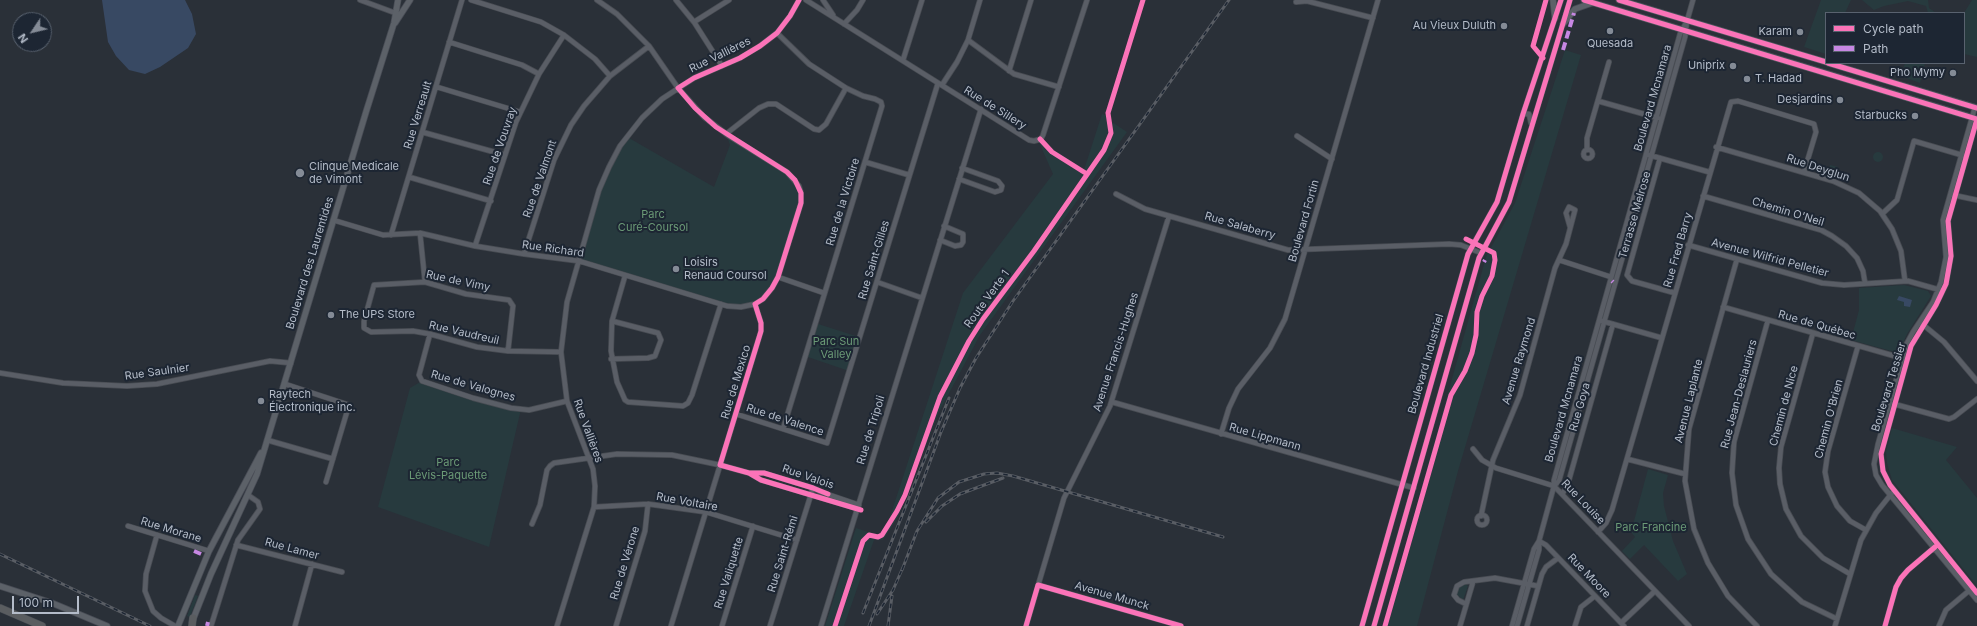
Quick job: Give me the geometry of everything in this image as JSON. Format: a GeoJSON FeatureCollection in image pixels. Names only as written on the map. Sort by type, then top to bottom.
{"type":"FeatureCollection","features":[{"type":"Feature","properties":{"kind":"highway"},"geometry":{"type":"LineString","coordinates":[[0,608],[42,626]]}},
{"type":"Feature","properties":{"kind":"highway"},"geometry":{"type":"LineString","coordinates":[[192,626],[193,618]]}},
{"type":"Feature","properties":{"kind":"main road"},"geometry":{"type":"LineString","coordinates":[[398,0],[398,14]]}},
{"type":"Feature","properties":{"kind":"main road","name":"Boulevard des Laurentides"},"geometry":{"type":"LineString","coordinates":[[193,618],[211,574],[257,474],[394,23],[398,14],[410,0]]}},
{"type":"Feature","properties":{"kind":"main road"},"geometry":{"type":"LineString","coordinates":[[1553,0],[1555,18]]}},
{"type":"Feature","properties":{"kind":"main road"},"geometry":{"type":"LineString","coordinates":[[1584,0],[1975,118]]}},
{"type":"Feature","properties":{"kind":"main road"},"geometry":{"type":"LineString","coordinates":[[1619,0],[1825,62]]}},
{"type":"Feature","properties":{"kind":"main road"},"geometry":{"type":"LineString","coordinates":[[1563,24],[1575,8],[1593,3]]}},
{"type":"Feature","properties":{"kind":"main road"},"geometry":{"type":"LineString","coordinates":[[1830,64],[1976,108]]}},
{"type":"Feature","properties":{"kind":"main road","name":"Boulevard des Laurentides"},"geometry":{"type":"LineString","coordinates":[[178,626],[208,551],[267,440]]}},
{"type":"Feature","properties":{"kind":"main road"},"geometry":{"type":"LineString","coordinates":[[0,586],[52,603],[108,626]]}},
{"type":"Feature","properties":{"kind":"street"},"geometry":{"type":"LineString","coordinates":[[360,0],[398,14]]}},
{"type":"Feature","properties":{"kind":"street","name":"Rue Verreault"},"geometry":{"type":"LineString","coordinates":[[391,235],[437,87],[462,0]]}},
{"type":"Feature","properties":{"kind":"street"},"geometry":{"type":"LineString","coordinates":[[471,0],[541,22],[564,35],[595,59],[610,76]]}},
{"type":"Feature","properties":{"kind":"street"},"geometry":{"type":"LineString","coordinates":[[597,0],[616,14],[649,46],[678,88],[695,108],[726,134],[787,172],[795,180],[801,194],[801,203],[778,277],[772,288],[755,304]]}},
{"type":"Feature","properties":{"kind":"street"},"geometry":{"type":"LineString","coordinates":[[676,0],[694,22],[722,66]]}},
{"type":"Feature","properties":{"kind":"street"},"geometry":{"type":"LineString","coordinates":[[694,22],[729,0]]}},
{"type":"Feature","properties":{"kind":"street","name":"Rue Vallières"},"geometry":{"type":"LineString","coordinates":[[557,626],[594,507],[595,486],[589,458],[567,401],[561,352],[567,302],[599,190],[608,167],[620,146],[642,118],[662,99],[694,78],[722,66],[760,46],[777,33],[790,16],[799,0]]}},
{"type":"Feature","properties":{"kind":"street","name":"Rue de Sillery"},"geometry":{"type":"LineString","coordinates":[[806,0],[1029,140],[1038,140],[1043,135],[1087,0]]}},
{"type":"Feature","properties":{"kind":"street","name":"Rue de Sillery"},"geometry":{"type":"LineString","coordinates":[[823,0],[836,19]]}},
{"type":"Feature","properties":{"kind":"street"},"geometry":{"type":"LineString","coordinates":[[844,24],[857,10],[863,0]]}},
{"type":"Feature","properties":{"kind":"street"},"geometry":{"type":"LineString","coordinates":[[903,60],[922,0]]}},
{"type":"Feature","properties":{"kind":"street","name":"Rue Saint-Gilles"},"geometry":{"type":"LineString","coordinates":[[827,443],[909,176],[940,84],[957,62],[968,40],[980,0]]}},
{"type":"Feature","properties":{"kind":"street"},"geometry":{"type":"LineString","coordinates":[[1010,71],[1031,0]]}},
{"type":"Feature","properties":{"kind":"street","name":"Boulevard Fortin"},"geometry":{"type":"LineString","coordinates":[[1222,434],[1229,408],[1238,389],[1268,351],[1281,329],[1378,0]]}},
{"type":"Feature","properties":{"kind":"street","name":"Boulevard Industriel"},"geometry":{"type":"LineString","coordinates":[[1362,626],[1470,248],[1497,202],[1523,114],[1544,57],[1561,0]]}},
{"type":"Feature","properties":{"kind":"street","name":"Boulevard Industriel"},"geometry":{"type":"LineString","coordinates":[[1374,626],[1481,253],[1508,206],[1532,125],[1545,88],[1570,0]]}},
{"type":"Feature","properties":{"kind":"street","name":"Boulevard Mcnamara"},"geometry":{"type":"LineString","coordinates":[[1601,321],[1611,277],[1693,0]]}},
{"type":"Feature","properties":{"kind":"street"},"geometry":{"type":"LineString","coordinates":[[1296,2],[1307,1],[1373,18]]}},
{"type":"Feature","properties":{"kind":"street","name":"Rue de la Victoire"},"geometry":{"type":"LineString","coordinates":[[777,33],[809,64],[846,88],[881,102],[882,106],[782,429]]}},
{"type":"Feature","properties":{"kind":"street","name":"Rue de Vouvray"},"geometry":{"type":"LineString","coordinates":[[475,246],[520,112],[539,74],[564,35]]}},
{"type":"Feature","properties":{"kind":"street"},"geometry":{"type":"LineString","coordinates":[[968,40],[1010,71],[1059,87]]}},
{"type":"Feature","properties":{"kind":"street"},"geometry":{"type":"LineString","coordinates":[[449,42],[522,65],[539,74]]}},
{"type":"Feature","properties":{"kind":"street","name":"Rue de Valmont"},"geometry":{"type":"LineString","coordinates":[[524,254],[560,145],[584,106],[610,76],[649,46]]}},
{"type":"Feature","properties":{"kind":"street"},"geometry":{"type":"LineString","coordinates":[[1587,150],[1587,138],[1609,62]]}},
{"type":"Feature","properties":{"kind":"street"},"geometry":{"type":"LineString","coordinates":[[437,87],[520,112]]}},
{"type":"Feature","properties":{"kind":"street"},"geometry":{"type":"LineString","coordinates":[[726,134],[759,108],[768,104],[776,104],[814,129],[819,130],[826,124],[846,88]]}},
{"type":"Feature","properties":{"kind":"street","name":"Rue Fred Barry"},"geometry":{"type":"LineString","coordinates":[[1598,532],[1606,523],[1611,514],[1729,104],[1738,100],[1814,124],[1816,132],[1804,172]]}},
{"type":"Feature","properties":{"kind":"street"},"geometry":{"type":"LineString","coordinates":[[1598,101],[1659,118]]}},
{"type":"Feature","properties":{"kind":"street","name":"Boulevard Tessier"},"geometry":{"type":"LineString","coordinates":[[1976,108],[1975,118],[1953,195],[1948,223],[1951,247],[1950,265],[1941,290],[1904,359],[1875,461],[1877,478],[1892,493],[1936,546],[1971,589],[1977,600]]}},
{"type":"Feature","properties":{"kind":"street","name":"Rue de Tripoli"},"geometry":{"type":"LineString","coordinates":[[821,626],[981,110]]}},
{"type":"Feature","properties":{"kind":"street"},"geometry":{"type":"LineString","coordinates":[[1523,114],[1529,114],[1532,125]]}},
{"type":"Feature","properties":{"kind":"street"},"geometry":{"type":"LineString","coordinates":[[422,132],[505,155]]}},
{"type":"Feature","properties":{"kind":"street"},"geometry":{"type":"LineString","coordinates":[[1297,136],[1332,159]]}},
{"type":"Feature","properties":{"kind":"street"},"geometry":{"type":"LineString","coordinates":[[1882,214],[1897,200],[1914,141],[1964,155]]}},
{"type":"Feature","properties":{"kind":"street","name":"Rue Deyglun"},"geometry":{"type":"LineString","coordinates":[[1716,147],[1804,172],[1850,188],[1868,200],[1882,214],[1898,242],[1904,264],[1905,281]]}},
{"type":"Feature","properties":{"kind":"street"},"geometry":{"type":"LineString","coordinates":[[1648,155],[1709,172]]}},
{"type":"Feature","properties":{"kind":"street","name":"Boulevard Mcnamara"},"geometry":{"type":"LineString","coordinates":[[1517,626],[1534,548],[1539,542],[1554,486],[1559,481],[1601,321],[1648,155]]}},
{"type":"Feature","properties":{"kind":"street","name":"Terrasse Melrose"},"geometry":{"type":"LineString","coordinates":[[1660,158],[1628,272],[1628,277],[1632,280],[1675,293]]}},
{"type":"Feature","properties":{"kind":"street"},"geometry":{"type":"LineString","coordinates":[[865,162],[909,176]]}},
{"type":"Feature","properties":{"kind":"street"},"geometry":{"type":"LineString","coordinates":[[959,179],[995,192],[1001,190],[1002,186],[998,182],[962,168]]}},
{"type":"Feature","properties":{"kind":"street"},"geometry":{"type":"LineString","coordinates":[[409,177],[491,201]]}},
{"type":"Feature","properties":{"kind":"street","name":"Rue Salaberry"},"geometry":{"type":"LineString","coordinates":[[1116,194],[1143,208],[1285,249],[1449,244],[1461,245],[1481,253]]}},
{"type":"Feature","properties":{"kind":"street"},"geometry":{"type":"LineString","coordinates":[[1953,195],[1977,200]]}},
{"type":"Feature","properties":{"kind":"street","name":"Chemin O'Neil"},"geometry":{"type":"LineString","coordinates":[[1703,196],[1821,230],[1846,246],[1854,255],[1862,268],[1865,283]]}},
{"type":"Feature","properties":{"kind":"street","name":"Avenue Francis-Hughes"},"geometry":{"type":"LineString","coordinates":[[1026,626],[1066,493],[1112,402],[1169,216]]}},
{"type":"Feature","properties":{"kind":"street","name":"Rue Richard"},"geometry":{"type":"LineString","coordinates":[[333,220],[379,234],[391,235],[420,233],[475,246],[579,261],[721,304],[741,307],[755,304]]}},
{"type":"Feature","properties":{"kind":"street"},"geometry":{"type":"LineString","coordinates":[[940,240],[955,246],[963,242],[962,234],[944,226]]}},
{"type":"Feature","properties":{"kind":"street","name":"Avenue Raymond"},"geometry":{"type":"LineString","coordinates":[[1481,516],[1481,508],[1493,459],[1520,395],[1555,268],[1570,227]]}},
{"type":"Feature","properties":{"kind":"street"},"geometry":{"type":"LineString","coordinates":[[420,233],[425,282]]}},
{"type":"Feature","properties":{"kind":"street","name":"Avenue Wilfrid Pelletier"},"geometry":{"type":"LineString","coordinates":[[1688,245],[1822,283],[1839,285],[1905,281],[1941,290]]}},
{"type":"Feature","properties":{"kind":"street","name":"Avenue Laplante"},"geometry":{"type":"LineString","coordinates":[[1737,259],[1689,429],[1685,474],[1690,514],[1702,552],[1724,591],[1740,610],[1757,626]]}},
{"type":"Feature","properties":{"kind":"street"},"geometry":{"type":"LineString","coordinates":[[1559,260],[1611,277]]}},
{"type":"Feature","properties":{"kind":"street"},"geometry":{"type":"LineString","coordinates":[[625,276],[612,321],[612,358],[617,382],[624,400],[683,406],[688,403],[692,395],[721,304]]}},
{"type":"Feature","properties":{"kind":"street"},"geometry":{"type":"LineString","coordinates":[[778,277],[824,293]]}},
{"type":"Feature","properties":{"kind":"street","name":"Rue de Vimy"},"geometry":{"type":"LineString","coordinates":[[364,328],[364,321],[374,285],[425,282],[466,294],[509,300],[513,306],[508,351]]}},
{"type":"Feature","properties":{"kind":"street"},"geometry":{"type":"LineString","coordinates":[[877,282],[922,298]]}},
{"type":"Feature","properties":{"kind":"street","name":"Rue de Mexico"},"geometry":{"type":"LineString","coordinates":[[671,626],[761,331],[761,323],[755,304]]}},
{"type":"Feature","properties":{"kind":"street","name":"Rue de Québec"},"geometry":{"type":"LineString","coordinates":[[1723,307],[1904,359]]}},
{"type":"Feature","properties":{"kind":"street","name":"Rue Jean-Deslauriers"},"geometry":{"type":"LineString","coordinates":[[1768,320],[1734,442],[1732,474],[1736,505],[1748,539],[1758,557],[1771,574],[1802,602],[1837,619]]}},
{"type":"Feature","properties":{"kind":"street"},"geometry":{"type":"LineString","coordinates":[[612,321],[658,333],[661,340],[655,356],[648,358],[612,358]]}},
{"type":"Feature","properties":{"kind":"street"},"geometry":{"type":"LineString","coordinates":[[1601,321],[1662,338]]}},
{"type":"Feature","properties":{"kind":"street"},"geometry":{"type":"LineString","coordinates":[[1922,323],[1944,342],[1976,380]]}},
{"type":"Feature","properties":{"kind":"street","name":"Rue Goya"},"geometry":{"type":"LineString","coordinates":[[1562,494],[1567,487],[1613,324]]}},
{"type":"Feature","properties":{"kind":"street","name":"Rue Vaudreuil"},"geometry":{"type":"LineString","coordinates":[[364,328],[370,332],[413,331],[430,334],[477,347],[508,351],[561,352]]}},
{"type":"Feature","properties":{"kind":"street","name":"Chemin de Nice"},"geometry":{"type":"LineString","coordinates":[[1813,333],[1781,447],[1779,463],[1780,484],[1786,509],[1801,536],[1823,558],[1850,574]]}},
{"type":"Feature","properties":{"kind":"street","name":"Rue de Valognes"},"geometry":{"type":"LineString","coordinates":[[430,334],[419,375],[422,380],[473,398],[511,408],[529,410],[567,401]]}},
{"type":"Feature","properties":{"kind":"street","name":"Chemin O'Brien"},"geometry":{"type":"LineString","coordinates":[[1858,346],[1828,451],[1825,472],[1828,488],[1836,506],[1850,521],[1866,530]]}},
{"type":"Feature","properties":{"kind":"street","name":"Boulevard Tessier"},"geometry":{"type":"LineString","coordinates":[[1892,493],[1884,474],[1881,458],[1904,359]]}},
{"type":"Feature","properties":{"kind":"street","name":"Rue Saulnier"},"geometry":{"type":"LineString","coordinates":[[0,373],[63,383],[127,386],[157,384],[270,361],[290,363]]}},
{"type":"Feature","properties":{"kind":"street"},"geometry":{"type":"LineString","coordinates":[[285,384],[349,405],[326,482]]}},
{"type":"Feature","properties":{"kind":"street"},"geometry":{"type":"LineString","coordinates":[[1894,404],[1949,419],[1954,417],[1977,399]]}},
{"type":"Feature","properties":{"kind":"street","name":"Rue Lippmann"},"geometry":{"type":"LineString","coordinates":[[1112,402],[1414,488]]}},
{"type":"Feature","properties":{"kind":"street","name":"Rue de Valence"},"geometry":{"type":"LineString","coordinates":[[736,414],[827,443]]}},
{"type":"Feature","properties":{"kind":"street"},"geometry":{"type":"LineString","coordinates":[[267,440],[333,460]]}},
{"type":"Feature","properties":{"kind":"street","name":"Rue Louise"},"geometry":{"type":"LineString","coordinates":[[1473,449],[1482,460],[1492,466],[1554,486],[1689,626]]}},
{"type":"Feature","properties":{"kind":"street","name":"Rue Valois"},"geometry":{"type":"LineString","coordinates":[[532,524],[540,505],[547,470],[550,466],[554,463],[617,454],[672,455],[720,465],[749,473],[761,480],[858,507]]}},
{"type":"Feature","properties":{"kind":"street"},"geometry":{"type":"LineString","coordinates":[[1627,459],[1685,474]]}},
{"type":"Feature","properties":{"kind":"street","name":"Rue Valois"},"geometry":{"type":"LineString","coordinates":[[749,473],[764,473],[813,488],[858,507]]}},
{"type":"Feature","properties":{"kind":"street","name":"Rue Saint-Rémi"},"geometry":{"type":"LineString","coordinates":[[770,626],[813,488]]}},
{"type":"Feature","properties":{"kind":"street"},"geometry":{"type":"LineString","coordinates":[[1835,626],[1850,574],[1866,530],[1878,510],[1892,493]]}},
{"type":"Feature","properties":{"kind":"street"},"geometry":{"type":"LineString","coordinates":[[211,626],[236,544],[241,534],[260,509],[258,502],[248,495]]}},
{"type":"Feature","properties":{"kind":"street","name":"Rue Voltaire"},"geometry":{"type":"LineString","coordinates":[[594,507],[648,504],[706,512],[797,540]]}},
{"type":"Feature","properties":{"kind":"street","name":"Rue de Vérone"},"geometry":{"type":"LineString","coordinates":[[616,626],[645,531],[648,504]]}},
{"type":"Feature","properties":{"kind":"street","name":"Rue Morane"},"geometry":{"type":"LineString","coordinates":[[128,526],[208,551]]}},
{"type":"Feature","properties":{"kind":"street","name":"Rue Valiquette"},"geometry":{"type":"LineString","coordinates":[[722,626],[753,526]]}},
{"type":"Feature","properties":{"kind":"street"},"geometry":{"type":"LineString","coordinates":[[157,535],[146,574],[145,591],[153,611],[161,618],[175,626]]}},
{"type":"Feature","properties":{"kind":"street","name":"Rue Moore"},"geometry":{"type":"LineString","coordinates":[[1539,542],[1544,544],[1623,624]]}},
{"type":"Feature","properties":{"kind":"street","name":"Rue Lamer"},"geometry":{"type":"LineString","coordinates":[[236,544],[342,572]]}},
{"type":"Feature","properties":{"kind":"street"},"geometry":{"type":"LineString","coordinates":[[1885,626],[1896,587],[1901,578],[1936,546]]}},
{"type":"Feature","properties":{"kind":"street"},"geometry":{"type":"LineString","coordinates":[[1527,626],[1544,569],[1558,558]]}},
{"type":"Feature","properties":{"kind":"street"},"geometry":{"type":"LineString","coordinates":[[295,626],[312,564]]}},
{"type":"Feature","properties":{"kind":"street"},"geometry":{"type":"LineString","coordinates":[[1466,604],[1456,598],[1455,590],[1460,584],[1494,578],[1538,586]]}},
{"type":"Feature","properties":{"kind":"street"},"geometry":{"type":"LineString","coordinates":[[1460,626],[1473,582]]}},
{"type":"Feature","properties":{"kind":"street","name":"Boulevard Mcnamara"},"geometry":{"type":"LineString","coordinates":[[1512,626],[1526,583]]}},
{"type":"Feature","properties":{"kind":"street","name":"Avenue Munck"},"geometry":{"type":"LineString","coordinates":[[1038,585],[1181,626]]}},
{"type":"Feature","properties":{"kind":"street"},"geometry":{"type":"LineString","coordinates":[[1939,626],[1946,610],[1971,589]]}},
{"type":"Feature","properties":{"kind":"street","name":"Boulevard Tessier"},"geometry":{"type":"LineString","coordinates":[[1971,589],[1977,593]]}},
{"type":"Feature","properties":{"kind":"street"},"geometry":{"type":"LineString","coordinates":[[1623,624],[1655,591]]}},
{"type":"Feature","properties":{"kind":"street"},"geometry":{"type":"LineString","coordinates":[[1575,626],[1581,608],[1595,596]]}},
{"type":"Feature","properties":{"kind":"green space"},"geometry":{"type":"Polygon","coordinates":[[[1821,0],[1851,0],[1845,12],[1825,12],[1825,54],[1804,47],[1821,0]]]}},
{"type":"Feature","properties":{"kind":"green space"},"geometry":{"type":"Polygon","coordinates":[[[1862,0],[1928,0],[1929,8],[1935,12],[1928,12],[1926,6],[1908,1],[1884,6],[1874,10],[1862,0]]]}},
{"type":"Feature","properties":{"kind":"green space"},"geometry":{"type":"Polygon","coordinates":[[[1972,0],[1977,0],[1977,57],[1965,54],[1965,12],[1972,0]]]}},
{"type":"Feature","properties":{"kind":"green space"},"geometry":{"type":"Polygon","coordinates":[[[1565,50],[1581,55],[1458,471],[1417,626],[1383,626],[1486,257],[1515,203],[1565,50]]]}},
{"type":"Feature","properties":{"kind":"green space"},"geometry":{"type":"Polygon","coordinates":[[[1905,64],[1925,64],[1920,83],[1901,76],[1905,64]]]}},
{"type":"Feature","properties":{"kind":"green space"},"geometry":{"type":"Polygon","coordinates":[[[1102,114],[1111,117],[1112,122],[1127,132],[980,335],[938,414],[898,517],[883,540],[874,540],[844,626],[825,626],[856,528],[880,536],[888,523],[963,293],[1053,174],[1038,140],[1041,139],[1050,147],[1084,170],[1102,114]]]}},
{"type":"Feature","properties":{"kind":"green space","name":"Parc Curé-Coursol"},"geometry":{"type":"Polygon","coordinates":[[[726,134],[787,172],[798,186],[801,203],[772,288],[755,304],[727,306],[579,261],[599,190],[620,146],[629,138],[714,187],[730,145],[726,134]]]}},
{"type":"Feature","properties":{"kind":"green space"},"geometry":{"type":"Polygon","coordinates":[[[1878,152],[1883,157],[1878,162],[1873,157],[1878,152]]]}},
{"type":"Feature","properties":{"kind":"green space"},"geometry":{"type":"Polygon","coordinates":[[[1830,165],[1838,167],[1836,175],[1829,173],[1830,165]]]}},
{"type":"Feature","properties":{"kind":"green space"},"geometry":{"type":"Polygon","coordinates":[[[1904,285],[1928,291],[1931,296],[1907,334],[1899,352],[1851,340],[1859,310],[1859,288],[1904,285]]]}},
{"type":"Feature","properties":{"kind":"green space","name":"Parc Sun Valley"},"geometry":{"type":"Polygon","coordinates":[[[815,323],[859,337],[849,371],[805,356],[815,323]]]}},
{"type":"Feature","properties":{"kind":"green space","name":"Parc Lévis-Paquette"},"geometry":{"type":"Polygon","coordinates":[[[422,381],[511,408],[521,409],[489,547],[378,507],[410,388],[422,381]]]}},
{"type":"Feature","properties":{"kind":"green space"},"geometry":{"type":"Polygon","coordinates":[[[1892,428],[1957,447],[1946,460],[1977,498],[1977,586],[1892,480],[1887,463],[1886,452],[1892,428]]]}},
{"type":"Feature","properties":{"kind":"green space","name":"Parc Francine"},"geometry":{"type":"Polygon","coordinates":[[[1648,469],[1668,475],[1663,493],[1664,506],[1673,541],[1687,574],[1678,581],[1644,545],[1630,559],[1622,551],[1635,537],[1631,532],[1648,469]]]}},
{"type":"Feature","properties":{"kind":"green space"},"geometry":{"type":"Polygon","coordinates":[[[1465,584],[1468,586],[1463,600],[1456,594],[1457,589],[1465,584]]]}},
{"type":"Feature","properties":{"kind":"green space"},"geometry":{"type":"Polygon","coordinates":[[[195,595],[198,596],[190,617],[187,616],[195,595]]]}},
{"type":"Feature","properties":{"kind":"water"},"geometry":{"type":"Polygon","coordinates":[[[102,0],[185,0],[192,14],[196,34],[188,48],[160,67],[145,74],[129,70],[116,56],[108,42],[102,0]]]}},
{"type":"Feature","properties":{"kind":"water"},"geometry":{"type":"Polygon","coordinates":[[[1899,296],[1912,300],[1910,307],[1904,306],[1904,302],[1897,300],[1899,296]]]}},
{"type":"Feature","properties":{"kind":"railway"},"geometry":{"type":"LineString","coordinates":[[869,626],[941,432],[960,388],[976,358],[1013,301],[1229,0]]}},
{"type":"Feature","properties":{"kind":"railway"},"geometry":{"type":"LineString","coordinates":[[863,613],[949,398]]}},
{"type":"Feature","properties":{"kind":"railway"},"geometry":{"type":"LineString","coordinates":[[902,570],[917,531],[938,498],[959,482],[984,474],[997,473],[1013,476],[1223,537]]}},
{"type":"Feature","properties":{"kind":"railway"},"geometry":{"type":"LineString","coordinates":[[926,522],[942,506],[960,494],[1003,478]]}},
{"type":"Feature","properties":{"kind":"railway"},"geometry":{"type":"LineString","coordinates":[[0,554],[150,626]]}},
{"type":"Feature","properties":{"kind":"railway"},"geometry":{"type":"LineString","coordinates":[[877,614],[893,590],[904,565]]}},
{"type":"Feature","properties":{"kind":"railway"},"geometry":{"type":"LineString","coordinates":[[888,626],[892,596]]}},
{"type":"Feature","properties":{"kind":"marked path"},"geometry":{"type":"LineString","coordinates":[[1563,50],[1574,13]]}},
{"type":"Feature","properties":{"kind":"marked path"},"geometry":{"type":"LineString","coordinates":[[194,551],[201,554]]}},
{"type":"Feature","properties":{"kind":"marked path"},"geometry":{"type":"LineString","coordinates":[[207,626],[208,622]]}},
{"type":"Feature","properties":{"kind":"cycle path"},"geometry":{"type":"LineString","coordinates":[[799,0],[790,16],[777,33],[760,46],[740,58],[694,78],[678,88],[695,108],[716,127],[787,172],[795,180],[801,193],[801,203],[778,277],[772,288],[763,299],[755,304],[761,323],[761,331],[720,465],[749,473],[761,480],[861,510]]}},
{"type":"Feature","properties":{"kind":"cycle path","name":"Route Verte 1"},"geometry":{"type":"LineString","coordinates":[[835,626],[863,541],[869,535],[878,537],[882,535],[897,511],[905,495],[940,397],[969,341],[983,319],[1034,251],[1104,150],[1111,133],[1108,113],[1143,0]]}},
{"type":"Feature","properties":{"kind":"cycle path"},"geometry":{"type":"LineString","coordinates":[[1543,58],[1533,46],[1546,0]]}},
{"type":"Feature","properties":{"kind":"cycle path"},"geometry":{"type":"LineString","coordinates":[[1362,626],[1468,254],[1497,202],[1523,114],[1561,0]]}},
{"type":"Feature","properties":{"kind":"cycle path"},"geometry":{"type":"LineString","coordinates":[[1374,626],[1479,258],[1509,202],[1570,0]]}},
{"type":"Feature","properties":{"kind":"cycle path"},"geometry":{"type":"LineString","coordinates":[[1584,0],[1977,119]]}},
{"type":"Feature","properties":{"kind":"cycle path"},"geometry":{"type":"LineString","coordinates":[[1619,0],[1825,62]]}},
{"type":"Feature","properties":{"kind":"cycle path"},"geometry":{"type":"LineString","coordinates":[[1831,64],[1977,108]]}},
{"type":"Feature","properties":{"kind":"cycle path"},"geometry":{"type":"LineString","coordinates":[[1977,119],[1948,221],[1951,256],[1946,284],[1936,305],[1911,346],[1881,454],[1883,471],[1890,485],[1977,593]]}},
{"type":"Feature","properties":{"kind":"cycle path"},"geometry":{"type":"LineString","coordinates":[[1040,139],[1052,152],[1087,174]]}},
{"type":"Feature","properties":{"kind":"cycle path"},"geometry":{"type":"LineString","coordinates":[[1385,626],[1451,395],[1465,371],[1472,353],[1476,335],[1477,312],[1482,296],[1492,276],[1495,260],[1494,253],[1466,239]]}},
{"type":"Feature","properties":{"kind":"cycle path"},"geometry":{"type":"LineString","coordinates":[[749,473],[764,473],[828,494]]}},
{"type":"Feature","properties":{"kind":"cycle path"},"geometry":{"type":"LineString","coordinates":[[1885,626],[1896,587],[1901,578],[1935,547]]}},
{"type":"Feature","properties":{"kind":"cycle path"},"geometry":{"type":"LineString","coordinates":[[1026,626],[1038,585],[1181,626]]}},
{"type":"Feature","properties":{"kind":"place","name":"Au Vieux Duluth"},"geometry":{"type":"Point","coordinates":[1504,26]}},
{"type":"Feature","properties":{"kind":"place","name":"Quesada"},"geometry":{"type":"Point","coordinates":[1610,31]}},
{"type":"Feature","properties":{"kind":"place","name":"Karam"},"geometry":{"type":"Point","coordinates":[1800,32]}},
{"type":"Feature","properties":{"kind":"place","name":"Uniprix"},"geometry":{"type":"Point","coordinates":[1733,66]}},
{"type":"Feature","properties":{"kind":"place","name":"Pho Mymy"},"geometry":{"type":"Point","coordinates":[1953,73]}},
{"type":"Feature","properties":{"kind":"place","name":"T. Hadad"},"geometry":{"type":"Point","coordinates":[1747,79]}},
{"type":"Feature","properties":{"kind":"place","name":"Desjardins"},"geometry":{"type":"Point","coordinates":[1840,100]}},
{"type":"Feature","properties":{"kind":"place","name":"Starbucks"},"geometry":{"type":"Point","coordinates":[1915,116]}},
{"type":"Feature","properties":{"kind":"place","name":"Clinque Medicale de Vimont"},"geometry":{"type":"Point","coordinates":[300,173]}},
{"type":"Feature","properties":{"kind":"place","name":"Loisirs Renaud Coursol"},"geometry":{"type":"Point","coordinates":[676,269]}},
{"type":"Feature","properties":{"kind":"place","name":"The UPS Store"},"geometry":{"type":"Point","coordinates":[331,315]}},
{"type":"Feature","properties":{"kind":"place","name":"Raytech Électronique inc."},"geometry":{"type":"Point","coordinates":[261,401]}}]}
